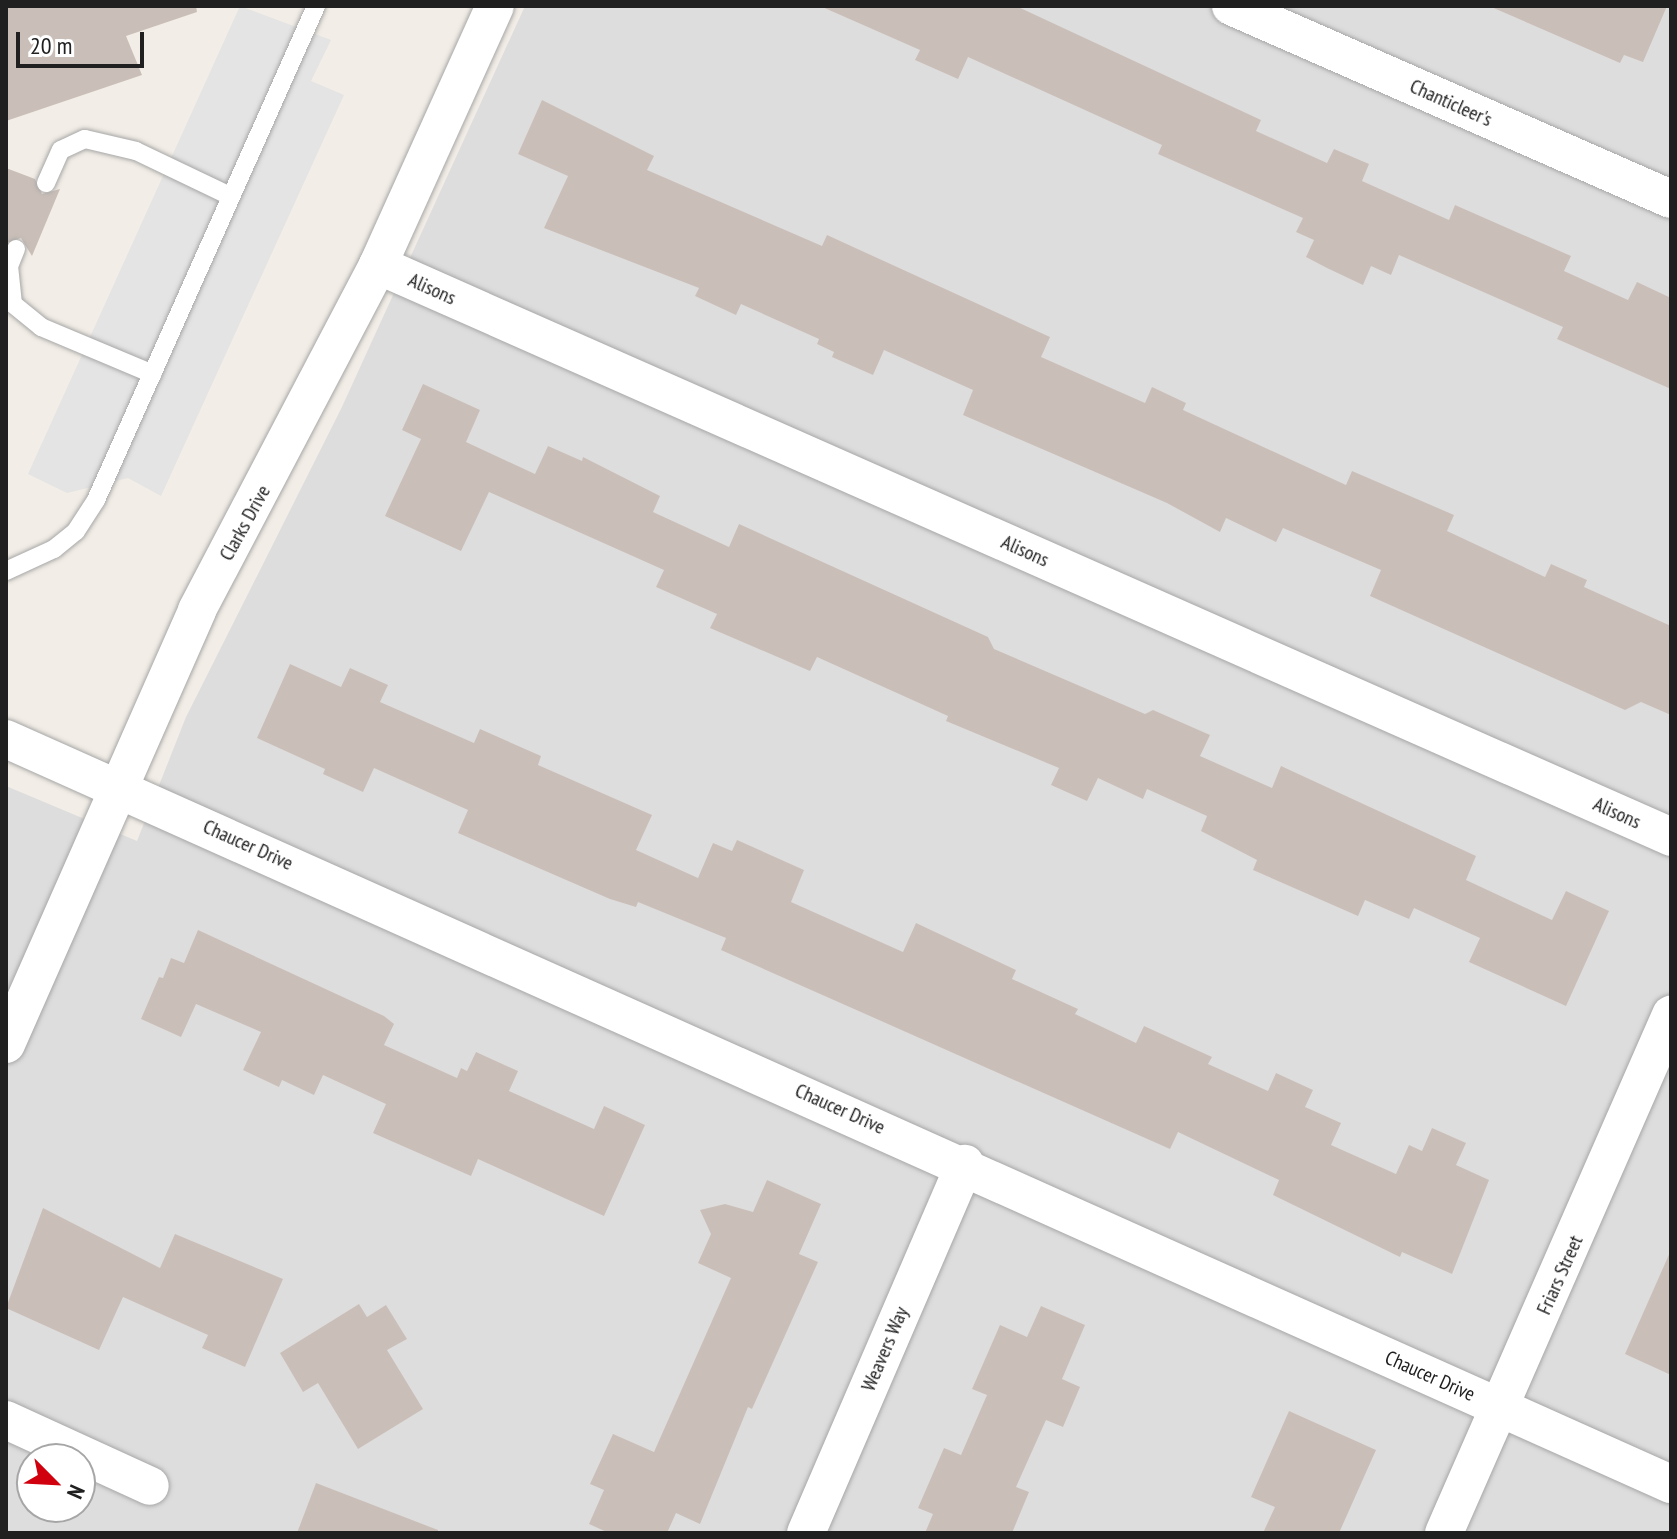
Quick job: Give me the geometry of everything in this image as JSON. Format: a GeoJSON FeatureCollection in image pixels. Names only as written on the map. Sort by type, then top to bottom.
{"type":"FeatureCollection","features":[{"type":"Feature","properties":{"kind":"street","name":"Chanticleer's"},"geometry":{"type":"LineString","coordinates":[[1231,6],[1671,199]]}},
{"type":"Feature","properties":{"kind":"street","name":"Clarks Drive"},"geometry":{"type":"LineString","coordinates":[[6,1044],[122,789],[197,610],[378,265],[488,8]]}},
{"type":"Feature","properties":{"kind":"street","name":"Alisons"},"geometry":{"type":"LineString","coordinates":[[378,265],[1671,837]]}},
{"type":"Feature","properties":{"kind":"street","name":"Chaucer Drive"},"geometry":{"type":"LineString","coordinates":[[6,739],[965,1164],[1671,1484]]}},
{"type":"Feature","properties":{"kind":"street","name":"Friars Street"},"geometry":{"type":"LineString","coordinates":[[1444,1533],[1671,1015]]}},
{"type":"Feature","properties":{"kind":"street","name":"Weavers Way"},"geometry":{"type":"LineString","coordinates":[[806,1533],[965,1164]]}},
{"type":"Feature","properties":{"kind":"street"},"geometry":{"type":"LineString","coordinates":[[6,1420],[150,1486]]}},
{"type":"Feature","properties":{"kind":"lane"},"geometry":{"type":"LineString","coordinates":[[6,571],[54,549],[76,531],[96,500],[316,6]]}},
{"type":"Feature","properties":{"kind":"lane"},"geometry":{"type":"LineString","coordinates":[[46,183],[61,150],[85,139],[136,151],[230,196]]}},
{"type":"Feature","properties":{"kind":"lane"},"geometry":{"type":"LineString","coordinates":[[16,249],[9,266],[13,304],[41,327],[153,374]]}},
{"type":"Feature","properties":{"kind":"shaded area"},"geometry":{"type":"Polygon","coordinates":[[[240,6],[331,40],[311,81],[344,95],[161,496],[128,478],[67,493],[28,474],[240,6]]]}},
{"type":"Feature","properties":{"kind":"shaded area"},"geometry":{"type":"Polygon","coordinates":[[[525,6],[1671,6],[1671,1533],[6,1533],[6,786],[137,841],[186,717],[341,409],[525,6]]]}},
{"type":"Feature","properties":{"kind":"building"},"geometry":{"type":"Polygon","coordinates":[[[6,6],[196,6],[197,12],[126,36],[142,75],[6,121],[6,6]]]}},
{"type":"Feature","properties":{"kind":"building"},"geometry":{"type":"Polygon","coordinates":[[[820,6],[1016,6],[1261,120],[1256,131],[1327,163],[1334,149],[1369,164],[1362,181],[1449,220],[1455,205],[1571,256],[1564,271],[1628,300],[1637,282],[1671,298],[1671,389],[1557,339],[1563,327],[1399,255],[1391,275],[1371,266],[1363,285],[1306,257],[1314,240],[1296,232],[1303,218],[1158,154],[1162,145],[968,57],[958,79],[915,60],[920,50],[820,6]]]}},
{"type":"Feature","properties":{"kind":"building"},"geometry":{"type":"Polygon","coordinates":[[[1489,6],[1667,6],[1643,62],[1624,55],[1620,63],[1489,6]]]}},
{"type":"Feature","properties":{"kind":"building"},"geometry":{"type":"Polygon","coordinates":[[[542,100],[654,156],[647,170],[822,246],[827,235],[1050,337],[1041,357],[1145,403],[1152,387],[1186,403],[1183,410],[1346,485],[1352,471],[1454,515],[1447,531],[1545,577],[1551,564],[1587,580],[1584,587],[1671,626],[1671,715],[1641,702],[1625,710],[1370,596],[1381,570],[1283,528],[1276,542],[1226,518],[1220,532],[1167,503],[963,415],[973,390],[884,350],[873,375],[832,357],[834,352],[817,344],[819,339],[741,304],[736,315],[695,296],[699,288],[544,228],[568,176],[518,154],[542,100]]]}},
{"type":"Feature","properties":{"kind":"building"},"geometry":{"type":"Polygon","coordinates":[[[6,168],[35,179],[42,194],[60,189],[32,256],[21,238],[6,243],[6,168]]]}},
{"type":"Feature","properties":{"kind":"building"},"geometry":{"type":"Polygon","coordinates":[[[423,384],[480,410],[466,442],[535,474],[548,446],[582,461],[583,457],[660,496],[653,512],[729,547],[739,524],[988,637],[994,649],[1145,714],[1153,710],[1210,735],[1200,756],[1272,788],[1281,766],[1476,856],[1466,880],[1552,920],[1566,891],[1609,911],[1566,1006],[1469,962],[1480,938],[1414,908],[1409,919],[1365,900],[1358,916],[1253,870],[1257,860],[1201,831],[1207,816],[1147,789],[1143,799],[1098,778],[1087,801],[1051,785],[1059,768],[946,721],[948,716],[817,657],[810,671],[710,628],[717,614],[656,587],[664,570],[489,492],[461,551],[385,516],[421,439],[402,430],[423,384]]]}},
{"type":"Feature","properties":{"kind":"building"},"geometry":{"type":"Polygon","coordinates":[[[290,664],[341,687],[350,668],[388,685],[380,702],[474,743],[480,729],[541,756],[538,765],[652,815],[636,850],[698,878],[713,843],[732,851],[737,840],[804,870],[791,902],[903,952],[916,923],[1016,970],[1012,979],[1078,1009],[1075,1014],[1136,1043],[1144,1026],[1212,1057],[1208,1064],[1268,1091],[1276,1073],[1313,1090],[1305,1107],[1341,1123],[1331,1145],[1396,1174],[1409,1145],[1422,1151],[1432,1128],[1466,1143],[1456,1165],[1489,1180],[1452,1274],[1402,1252],[1400,1257],[1273,1195],[1279,1180],[1178,1132],[1170,1149],[721,950],[726,938],[638,902],[636,907],[610,899],[458,833],[468,810],[374,768],[363,792],[323,774],[325,769],[257,738],[290,664]]]}},
{"type":"Feature","properties":{"kind":"building"},"geometry":{"type":"Polygon","coordinates":[[[198,930],[384,1016],[394,1024],[384,1045],[457,1078],[461,1068],[467,1071],[476,1052],[518,1071],[509,1091],[594,1129],[604,1106],[645,1125],[604,1216],[478,1159],[471,1176],[373,1133],[386,1104],[323,1075],[314,1095],[282,1080],[279,1087],[243,1070],[261,1032],[196,1004],[181,1037],[141,1019],[171,958],[184,963],[198,930]]]}},
{"type":"Feature","properties":{"kind":"building"},"geometry":{"type":"Polygon","coordinates":[[[767,1180],[821,1204],[799,1254],[818,1262],[752,1409],[748,1407],[700,1524],[676,1513],[667,1533],[609,1533],[589,1524],[604,1490],[590,1484],[613,1434],[654,1452],[731,1278],[698,1263],[711,1234],[700,1210],[725,1204],[753,1212],[767,1180]]]}},
{"type":"Feature","properties":{"kind":"building"},"geometry":{"type":"Polygon","coordinates":[[[43,1208],[160,1268],[175,1234],[283,1279],[245,1367],[202,1348],[208,1335],[123,1297],[99,1350],[6,1308],[43,1208]]]}},
{"type":"Feature","properties":{"kind":"building"},"geometry":{"type":"Polygon","coordinates":[[[1671,1250],[1671,1375],[1625,1354],[1671,1250]]]}},
{"type":"Feature","properties":{"kind":"building"},"geometry":{"type":"Polygon","coordinates":[[[359,1304],[367,1317],[386,1305],[407,1339],[387,1350],[423,1409],[358,1449],[318,1383],[303,1392],[280,1353],[359,1304]]]}},
{"type":"Feature","properties":{"kind":"building"},"geometry":{"type":"Polygon","coordinates":[[[1041,1306],[1085,1325],[1062,1379],[1080,1387],[1063,1427],[1046,1420],[1016,1487],[1029,1492],[1012,1533],[925,1533],[933,1514],[918,1508],[944,1448],[961,1455],[987,1395],[972,1389],[1000,1325],[1027,1337],[1041,1306]]]}},
{"type":"Feature","properties":{"kind":"building"},"geometry":{"type":"Polygon","coordinates":[[[1289,1411],[1376,1450],[1339,1533],[1263,1533],[1275,1507],[1251,1497],[1289,1411]]]}},
{"type":"Feature","properties":{"kind":"building"},"geometry":{"type":"Polygon","coordinates":[[[316,1483],[438,1530],[438,1533],[297,1533],[316,1483]]]}}]}
